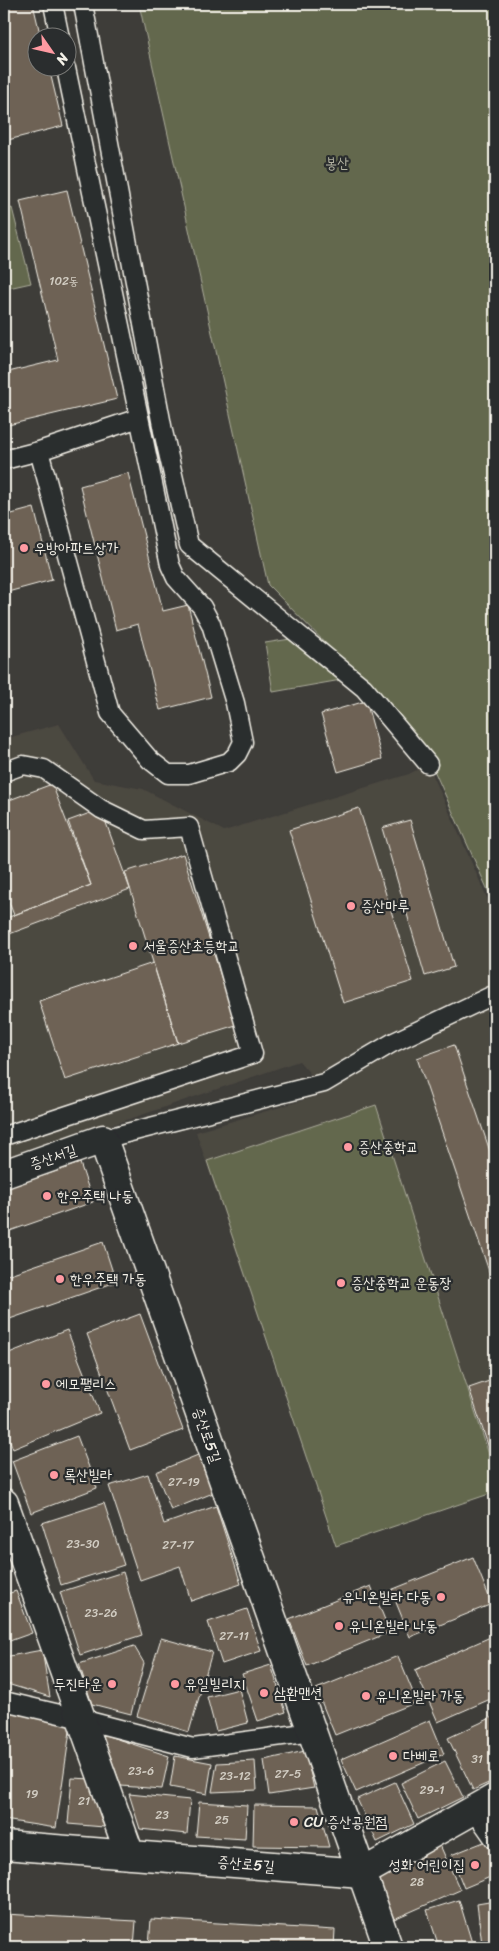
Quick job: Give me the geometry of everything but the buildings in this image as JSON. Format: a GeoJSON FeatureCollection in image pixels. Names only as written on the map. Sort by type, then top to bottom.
{"type":"FeatureCollection","features":[{"type":"Feature","properties":{"kind":"street","name":"증산서길"},"geometry":{"type":"LineString","coordinates":[[4,1174],[103,1139]]}},
{"type":"Feature","properties":{"kind":"street","name":"증산로5길"},"geometry":{"type":"LineString","coordinates":[[103,1139],[388,1947]]}},
{"type":"Feature","properties":{"kind":"street"},"geometry":{"type":"LineString","coordinates":[[4,1503],[130,1855]]}},
{"type":"Feature","properties":{"kind":"street"},"geometry":{"type":"LineString","coordinates":[[362,1873],[485,1804]]}},
{"type":"Feature","properties":{"kind":"street","name":"증산로5길"},"geometry":{"type":"LineString","coordinates":[[4,1845],[362,1873]]}},
{"type":"Feature","properties":{"kind":"lane"},"geometry":{"type":"LineString","coordinates":[[53,4],[58,28]]}},
{"type":"Feature","properties":{"kind":"lane"},"geometry":{"type":"LineString","coordinates":[[84,4],[163,431],[189,545],[364,688],[428,764]]}},
{"type":"Feature","properties":{"kind":"lane"},"geometry":{"type":"LineString","coordinates":[[39,451],[110,713],[150,760],[168,774],[189,774],[230,762],[238,754],[243,742],[235,703],[211,624],[202,607],[176,578],[170,565],[68,78]]}},
{"type":"Feature","properties":{"kind":"lane"},"geometry":{"type":"LineString","coordinates":[[4,460],[39,451],[139,418]]}},
{"type":"Feature","properties":{"kind":"lane"},"geometry":{"type":"LineString","coordinates":[[4,772],[22,765],[44,769],[101,809],[144,830],[188,827],[253,1054],[4,1136]]}},
{"type":"Feature","properties":{"kind":"lane"},"geometry":{"type":"LineString","coordinates":[[103,1139],[324,1083],[392,1043],[491,996]]}},
{"type":"Feature","properties":{"kind":"lane"},"geometry":{"type":"LineString","coordinates":[[4,1701],[193,1748],[312,1732]]}},
{"type":"Feature","properties":{"kind":"lane"},"geometry":{"type":"LineString","coordinates":[[485,1804],[495,1840]]}},
{"type":"Feature","properties":{"kind":"shaded area","name":"증산중학교"},"geometry":{"type":"Polygon","coordinates":[[[59,724],[94,780],[143,789],[224,831],[409,774],[428,764],[495,916],[495,1492],[336,1546],[196,1132],[327,1093],[299,1061],[4,1162],[4,739],[59,724]]]}},
{"type":"Feature","properties":{"kind":"green space","name":"봉산"},"geometry":{"type":"Polygon","coordinates":[[[139,4],[495,4],[495,906],[429,759],[362,680],[268,585],[139,4]]]}},
{"type":"Feature","properties":{"kind":"green space"},"geometry":{"type":"Polygon","coordinates":[[[12,208],[31,283],[4,289],[4,211],[12,208]]]}},
{"type":"Feature","properties":{"kind":"green space"},"geometry":{"type":"Polygon","coordinates":[[[297,638],[341,680],[273,692],[265,643],[297,638]]]}},
{"type":"Feature","properties":{"kind":"green space","name":"증산중학교 운동장"},"geometry":{"type":"Polygon","coordinates":[[[376,1105],[495,1473],[495,1492],[336,1546],[207,1161],[376,1105]]]}},
{"type":"Feature","properties":{"kind":"place","name":"우방아파트상가"},"geometry":{"type":"Point","coordinates":[24,548]}},
{"type":"Feature","properties":{"kind":"place","name":"증산마루"},"geometry":{"type":"Point","coordinates":[351,906]}},
{"type":"Feature","properties":{"kind":"place","name":"서울증산초등학교"},"geometry":{"type":"Point","coordinates":[133,946]}},
{"type":"Feature","properties":{"kind":"place","name":"증산중학교"},"geometry":{"type":"Point","coordinates":[348,1147]}},
{"type":"Feature","properties":{"kind":"place","name":"한우주택 나동"},"geometry":{"type":"Point","coordinates":[47,1196]}},
{"type":"Feature","properties":{"kind":"place","name":"한우주택 가동"},"geometry":{"type":"Point","coordinates":[60,1279]}},
{"type":"Feature","properties":{"kind":"place","name":"증산중학교 운동장"},"geometry":{"type":"Point","coordinates":[341,1283]}},
{"type":"Feature","properties":{"kind":"place","name":"에모팰리스"},"geometry":{"type":"Point","coordinates":[46,1384]}},
{"type":"Feature","properties":{"kind":"place","name":"록산빌라"},"geometry":{"type":"Point","coordinates":[54,1475]}},
{"type":"Feature","properties":{"kind":"place","name":"유니온빌라 다동"},"geometry":{"type":"Point","coordinates":[441,1597]}},
{"type":"Feature","properties":{"kind":"place","name":"유니온빌라 나동"},"geometry":{"type":"Point","coordinates":[339,1626]}},
{"type":"Feature","properties":{"kind":"place","name":"두진타운"},"geometry":{"type":"Point","coordinates":[112,1684]}},
{"type":"Feature","properties":{"kind":"place","name":"유일빌리지"},"geometry":{"type":"Point","coordinates":[175,1684]}},
{"type":"Feature","properties":{"kind":"place","name":"삼환맨션"},"geometry":{"type":"Point","coordinates":[264,1693]}},
{"type":"Feature","properties":{"kind":"place","name":"유니온빌라 가동"},"geometry":{"type":"Point","coordinates":[366,1696]}},
{"type":"Feature","properties":{"kind":"place","name":"다베로"},"geometry":{"type":"Point","coordinates":[393,1756]}},
{"type":"Feature","properties":{"kind":"place","name":"CU 증산공원점"},"geometry":{"type":"Point","coordinates":[294,1822]}},
{"type":"Feature","properties":{"kind":"place","name":"성화 어린이집"},"geometry":{"type":"Point","coordinates":[475,1865]}}]}
